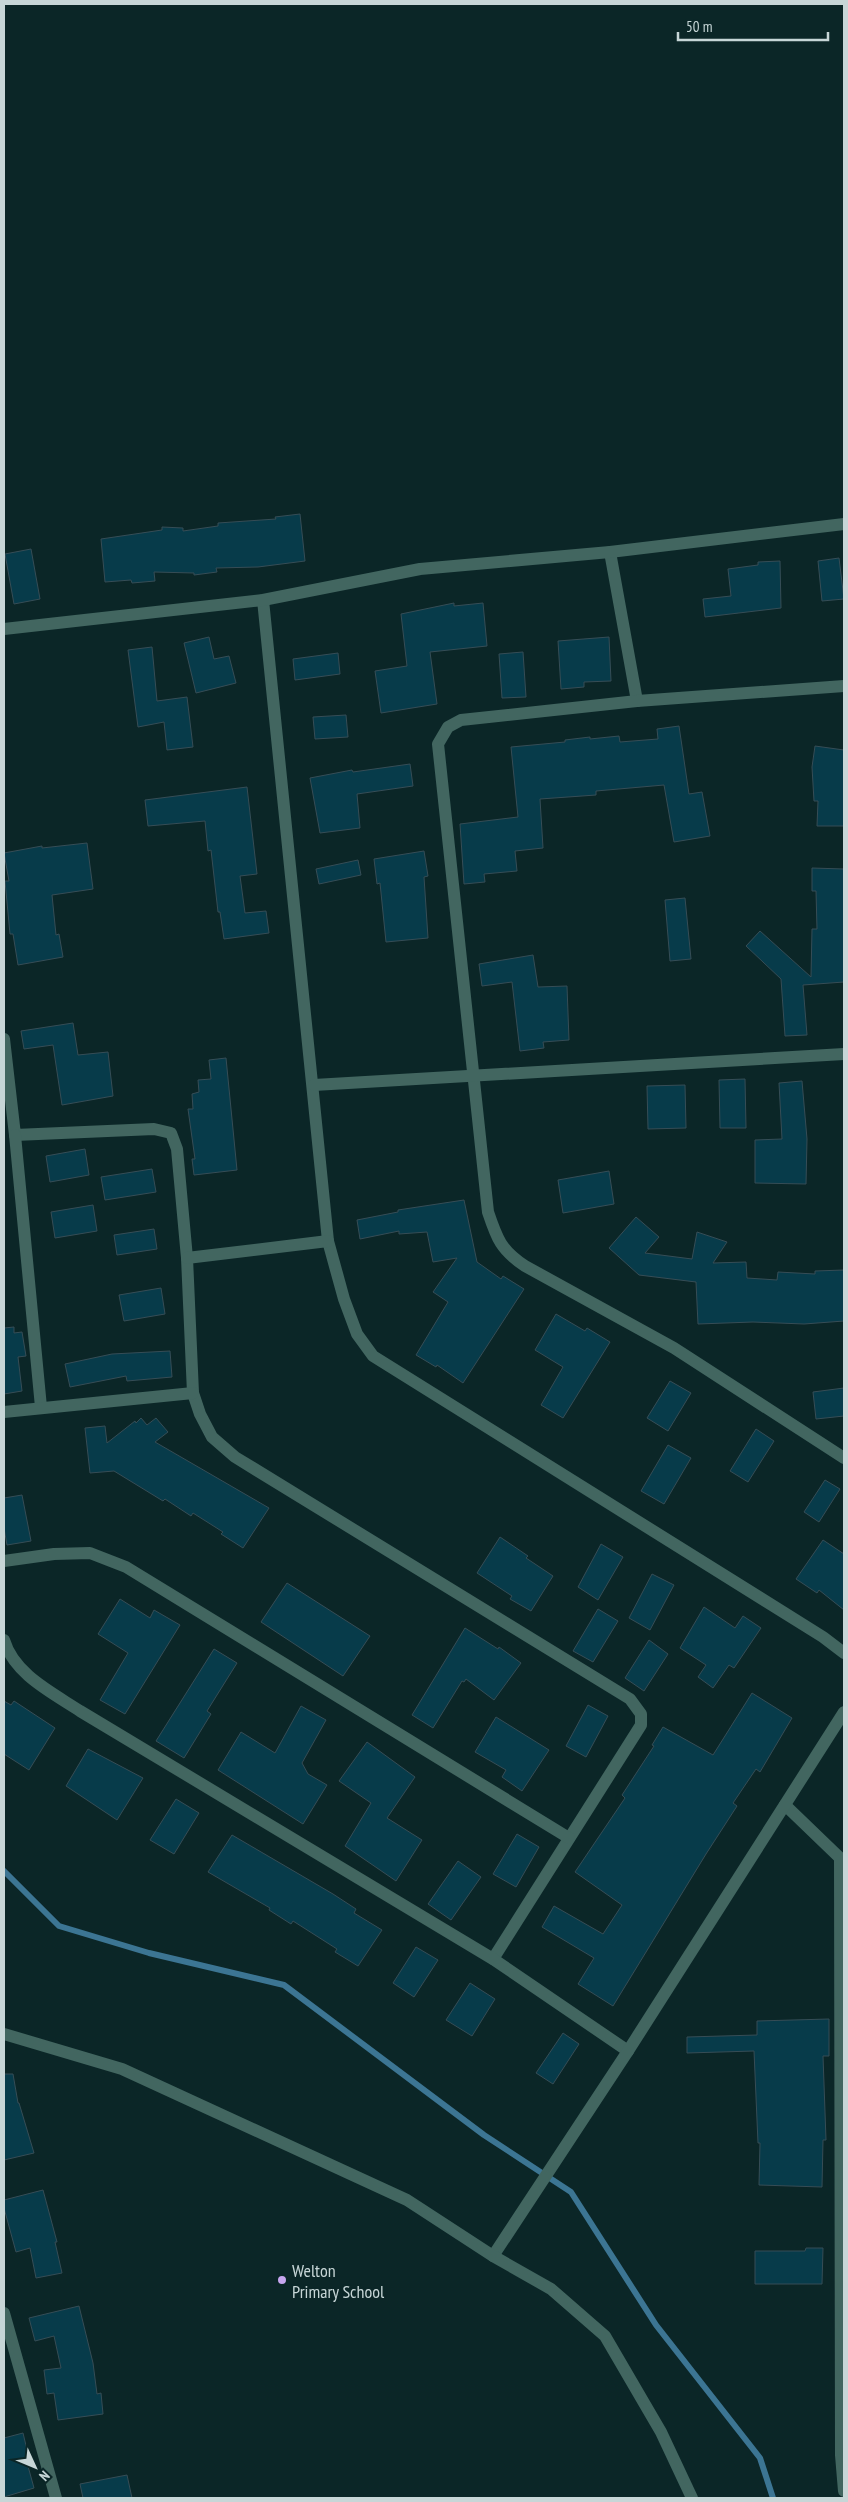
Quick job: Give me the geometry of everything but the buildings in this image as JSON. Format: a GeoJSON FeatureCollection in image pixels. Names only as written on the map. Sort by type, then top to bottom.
{"type":"FeatureCollection","features":[{"type":"Feature","properties":{"kind":"street"},"geometry":{"type":"LineString","coordinates":[[4,629],[263,600],[420,569],[610,552],[844,524]]}},
{"type":"Feature","properties":{"kind":"street"},"geometry":{"type":"LineString","coordinates":[[610,552],[637,701]]}},
{"type":"Feature","properties":{"kind":"street"},"geometry":{"type":"LineString","coordinates":[[263,600],[314,1085],[328,1241],[344,1299],[357,1334],[374,1356],[823,1637],[844,1654]]}},
{"type":"Feature","properties":{"kind":"street"},"geometry":{"type":"LineString","coordinates":[[844,686],[637,701],[461,720],[448,727],[438,744],[488,1212],[497,1239],[507,1254],[525,1266],[674,1348],[844,1458]]}},
{"type":"Feature","properties":{"kind":"street"},"geometry":{"type":"LineString","coordinates":[[4,1039],[41,1407]]}},
{"type":"Feature","properties":{"kind":"street"},"geometry":{"type":"LineString","coordinates":[[314,1085],[473,1074],[844,1054]]}},
{"type":"Feature","properties":{"kind":"street"},"geometry":{"type":"LineString","coordinates":[[15,1135],[154,1129],[171,1133],[177,1149],[187,1258],[193,1393],[200,1414],[212,1437],[235,1457],[630,1699],[641,1714],[641,1724],[493,1959]]}},
{"type":"Feature","properties":{"kind":"street"},"geometry":{"type":"LineString","coordinates":[[187,1258],[328,1241]]}},
{"type":"Feature","properties":{"kind":"street"},"geometry":{"type":"LineString","coordinates":[[4,1412],[193,1393]]}},
{"type":"Feature","properties":{"kind":"street"},"geometry":{"type":"LineString","coordinates":[[4,1562],[54,1554],[90,1553],[126,1566],[569,1838]]}},
{"type":"Feature","properties":{"kind":"street"},"geometry":{"type":"LineString","coordinates":[[4,1640],[8,1653],[33,1680],[80,1711],[493,1959],[628,2051]]}},
{"type":"Feature","properties":{"kind":"street"},"geometry":{"type":"LineString","coordinates":[[493,2256],[628,2051],[844,1712]]}},
{"type":"Feature","properties":{"kind":"street"},"geometry":{"type":"LineString","coordinates":[[785,1805],[840,1858],[841,2445],[844,2491]]}},
{"type":"Feature","properties":{"kind":"street"},"geometry":{"type":"LineString","coordinates":[[4,2034],[131,2073],[407,2200],[493,2256],[551,2289],[605,2336],[661,2432],[692,2498]]}},
{"type":"Feature","properties":{"kind":"street"},"geometry":{"type":"LineString","coordinates":[[4,2313],[56,2498]]}},
{"type":"Feature","properties":{"kind":"waterway"},"geometry":{"type":"LineString","coordinates":[[4,1871],[59,1926],[149,1953],[284,1985],[484,2135],[571,2192],[656,2325],[760,2458],[773,2498]]}},
{"type":"Feature","properties":{"kind":"place","name":"Welton Primary School"},"geometry":{"type":"Point","coordinates":[282,2280]}}]}
